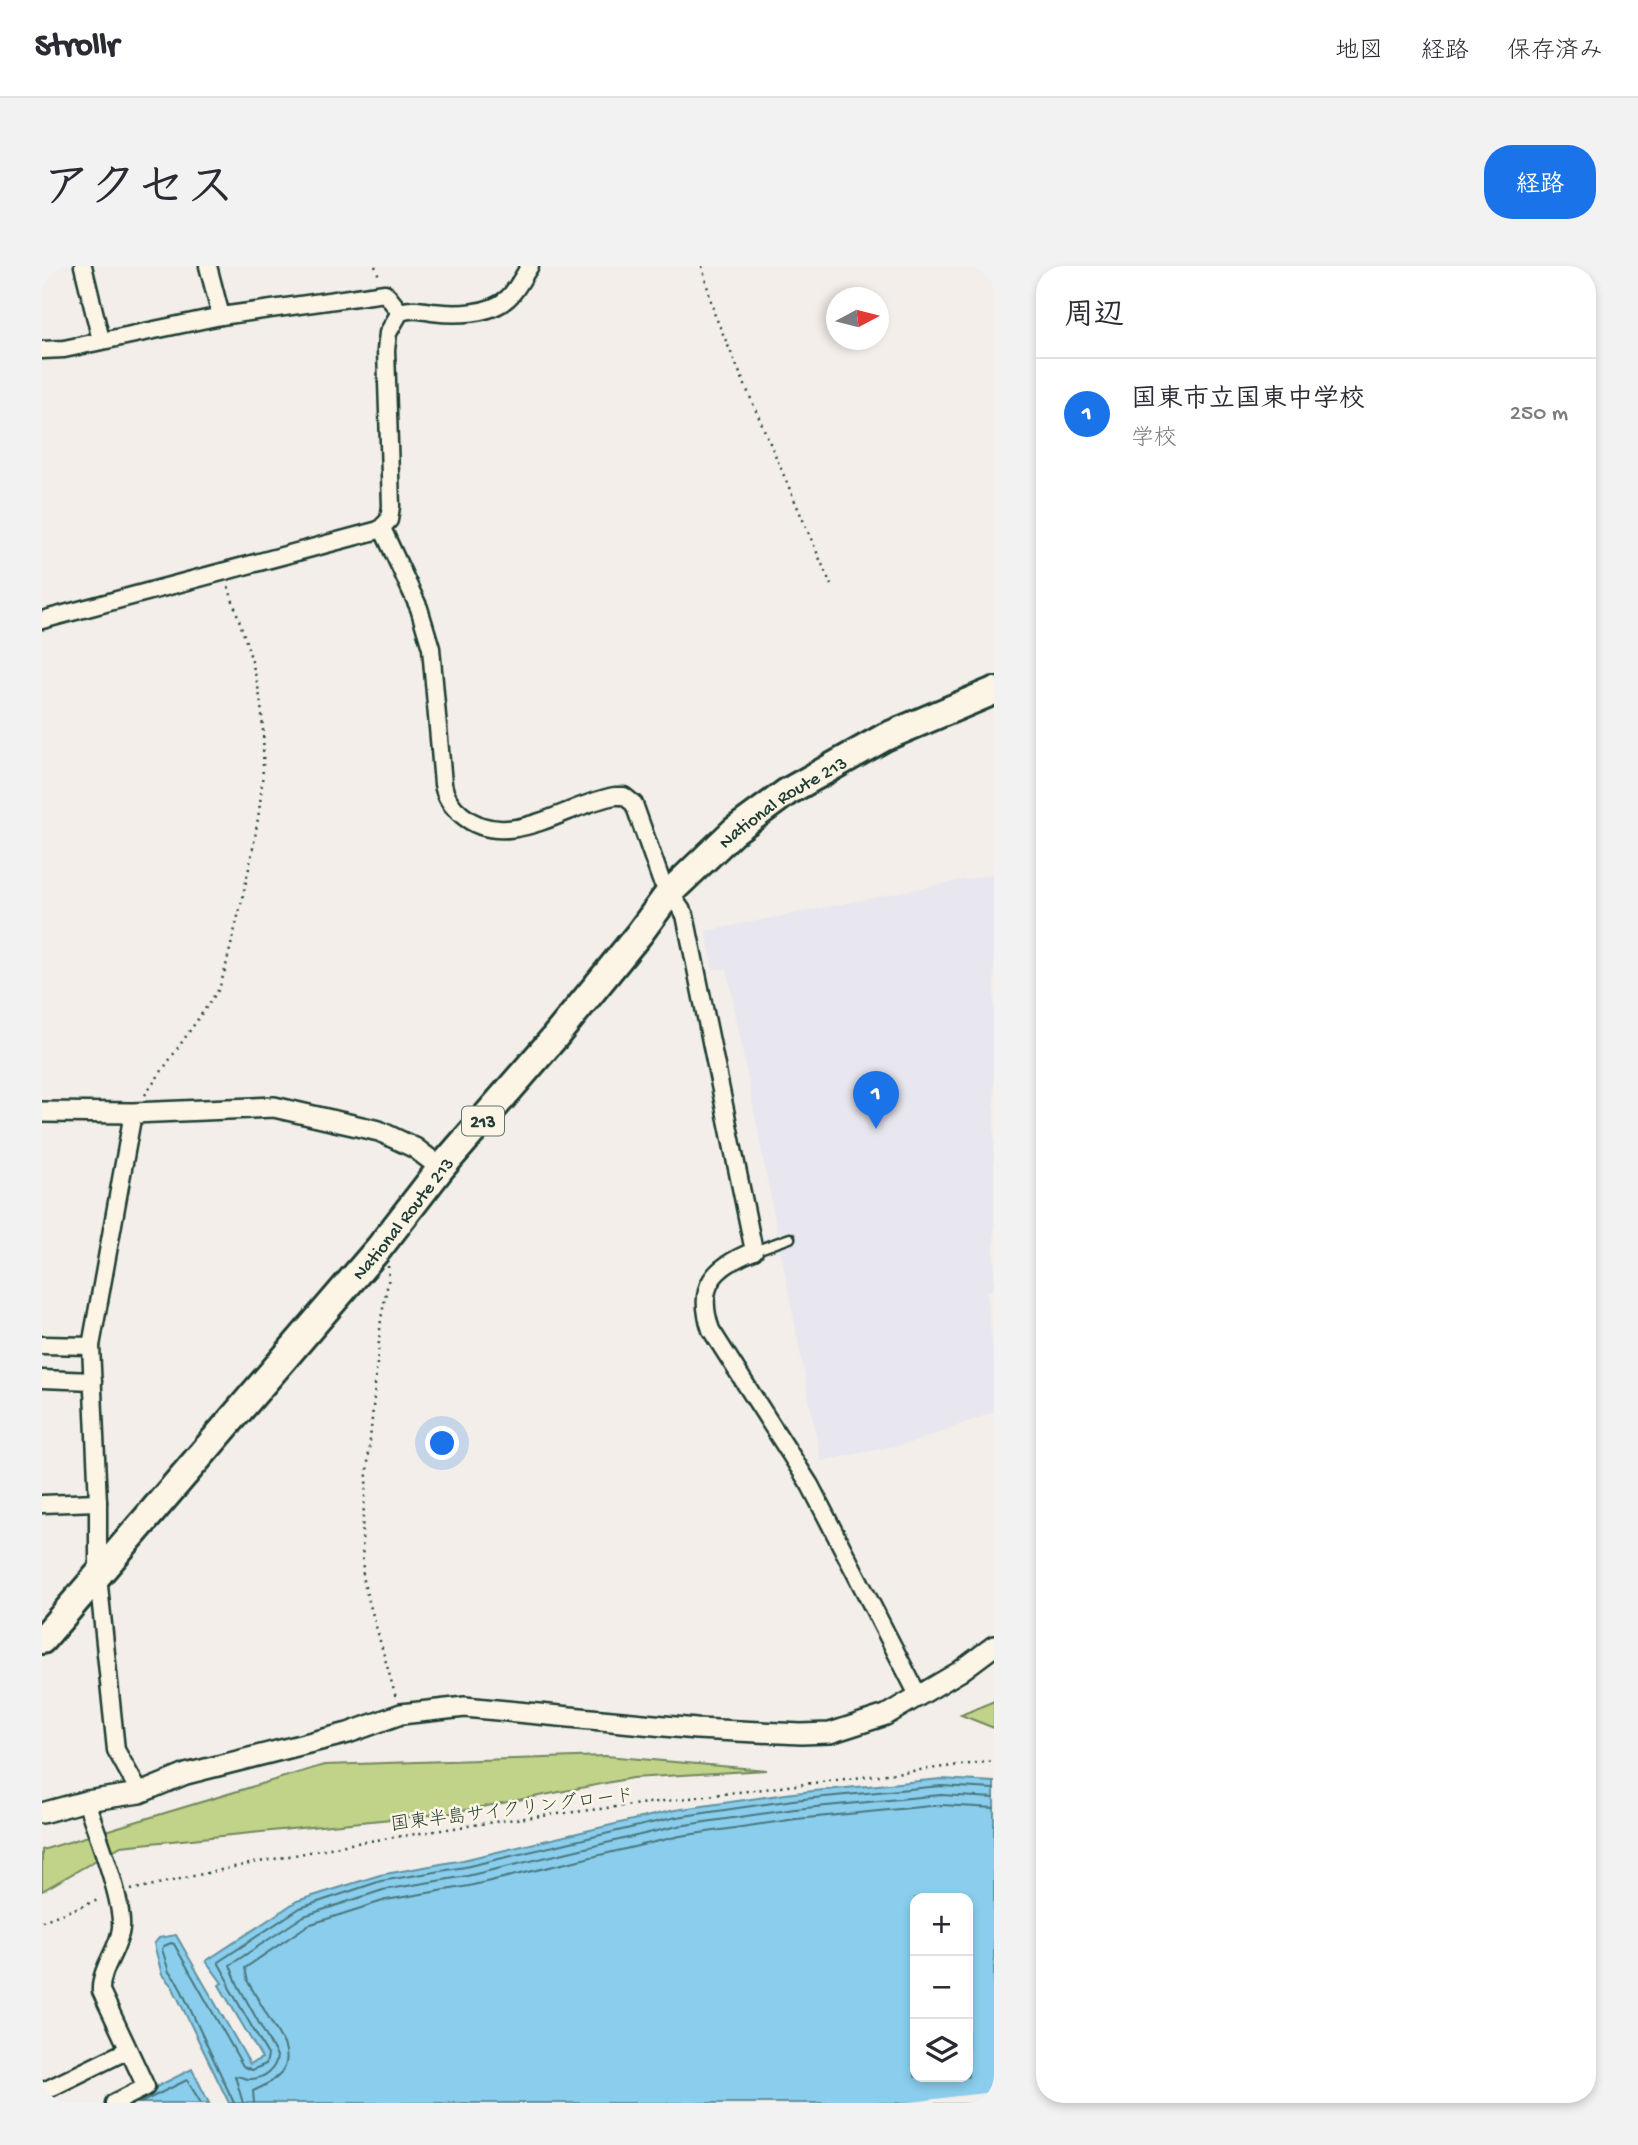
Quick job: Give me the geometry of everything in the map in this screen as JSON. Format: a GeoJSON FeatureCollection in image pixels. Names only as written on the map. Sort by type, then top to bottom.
{"type":"FeatureCollection","features":[{"type":"Feature","properties":{"kind":"highway","name":"National Route 213"},"geometry":{"type":"LineString","coordinates":[[42,1640],[380,1248],[441,1168],[554,1038],[669,893],[734,831],[787,792],[885,737],[994,691]]}},
{"type":"Feature","properties":{"kind":"street"},"geometry":{"type":"LineString","coordinates":[[83,266],[101,340]]}},
{"type":"Feature","properties":{"kind":"street"},"geometry":{"type":"LineString","coordinates":[[208,266],[221,316]]}},
{"type":"Feature","properties":{"kind":"street"},"geometry":{"type":"LineString","coordinates":[[42,620],[382,528],[389,520],[391,506],[386,350],[388,333],[400,313],[413,307],[433,312],[476,312],[494,308],[508,298],[530,266]]}},
{"type":"Feature","properties":{"kind":"street"},"geometry":{"type":"LineString","coordinates":[[42,350],[50,351],[221,316],[385,293],[400,313]]}},
{"type":"Feature","properties":{"kind":"street"},"geometry":{"type":"LineString","coordinates":[[382,528],[419,608],[431,648],[443,784],[449,801],[470,821],[480,827],[495,830],[529,825],[605,798],[624,796],[637,810],[661,880],[685,915],[754,1251],[728,1263],[710,1279],[704,1299],[711,1330],[804,1475],[919,1697]]}},
{"type":"Feature","properties":{"kind":"street"},"geometry":{"type":"LineString","coordinates":[[42,1112],[133,1113],[274,1107],[379,1131],[415,1148],[441,1168]]}},
{"type":"Feature","properties":{"kind":"street"},"geometry":{"type":"LineString","coordinates":[[133,1113],[91,1346],[99,1576],[116,1750],[140,1793]]}},
{"type":"Feature","properties":{"kind":"street"},"geometry":{"type":"LineString","coordinates":[[42,1345],[91,1346]]}},
{"type":"Feature","properties":{"kind":"street"},"geometry":{"type":"LineString","coordinates":[[42,1379],[93,1381]]}},
{"type":"Feature","properties":{"kind":"street"},"geometry":{"type":"LineString","coordinates":[[42,1504],[98,1502]]}},
{"type":"Feature","properties":{"kind":"street"},"geometry":{"type":"LineString","coordinates":[[42,1813],[86,1801],[140,1793],[186,1774],[348,1733],[401,1714],[465,1707],[696,1729],[830,1733],[886,1715],[919,1697],[994,1646]]}},
{"type":"Feature","properties":{"kind":"street"},"geometry":{"type":"LineString","coordinates":[[86,1801],[116,1894],[121,1927],[102,1978],[102,1991],[146,2087],[114,2103]]}},
{"type":"Feature","properties":{"kind":"street"},"geometry":{"type":"LineString","coordinates":[[42,2092],[128,2050]]}},
{"type":"Feature","properties":{"kind":"lane"},"geometry":{"type":"LineString","coordinates":[[754,1251],[789,1238]]}},
{"type":"Feature","properties":{"kind":"path"},"geometry":{"type":"LineString","coordinates":[[702,266],[714,313],[831,585]]}},
{"type":"Feature","properties":{"kind":"path"},"geometry":{"type":"LineString","coordinates":[[133,1113],[219,989],[254,848],[264,768],[263,727],[256,677],[224,572]]}},
{"type":"Feature","properties":{"kind":"path"},"geometry":{"type":"LineString","coordinates":[[380,1248],[388,1261],[389,1277],[381,1319],[362,1530],[363,1580],[401,1714]]}},
{"type":"Feature","properties":{"kind":"path","name":"国東半島サイクリングロード"},"geometry":{"type":"LineString","coordinates":[[42,1920],[116,1894],[350,1844],[994,1761]]}},
{"type":"Feature","properties":{"kind":"shaded area"},"geometry":{"type":"Polygon","coordinates":[[[994,874],[994,1289],[986,1291],[994,1358],[994,1412],[914,1442],[821,1461],[727,969],[713,969],[706,931],[994,874]]]}},
{"type":"Feature","properties":{"kind":"green space"},"geometry":{"type":"Polygon","coordinates":[[[994,1701],[994,1728],[961,1715],[994,1701]]]}},
{"type":"Feature","properties":{"kind":"green space"},"geometry":{"type":"Polygon","coordinates":[[[606,1756],[766,1770],[632,1778],[451,1813],[121,1846],[42,1891],[42,1850],[324,1765],[606,1756]]]}},
{"type":"Feature","properties":{"kind":"water"},"geometry":{"type":"Polygon","coordinates":[[[941,1779],[994,1782],[994,2103],[229,2103],[172,1986],[162,1975],[154,1944],[159,1938],[176,1935],[250,2064],[262,2058],[219,1985],[222,1983],[206,1961],[297,1901],[380,1875],[463,1860],[675,1810],[793,1793],[941,1779]]]}},
{"type":"Feature","properties":{"kind":"water"},"geometry":{"type":"Polygon","coordinates":[[[192,2069],[209,2103],[124,2103],[192,2069]]]}},
{"type":"Feature","properties":{"kind":"pier"},"geometry":{"type":"Polygon","coordinates":[[[994,2092],[994,2103],[904,2103],[958,2096],[994,2092]]]}},
{"type":"Feature","properties":{"kind":"place","name":"国東市立国東中学校"},"geometry":{"type":"Point","coordinates":[876,1129]}}]}
